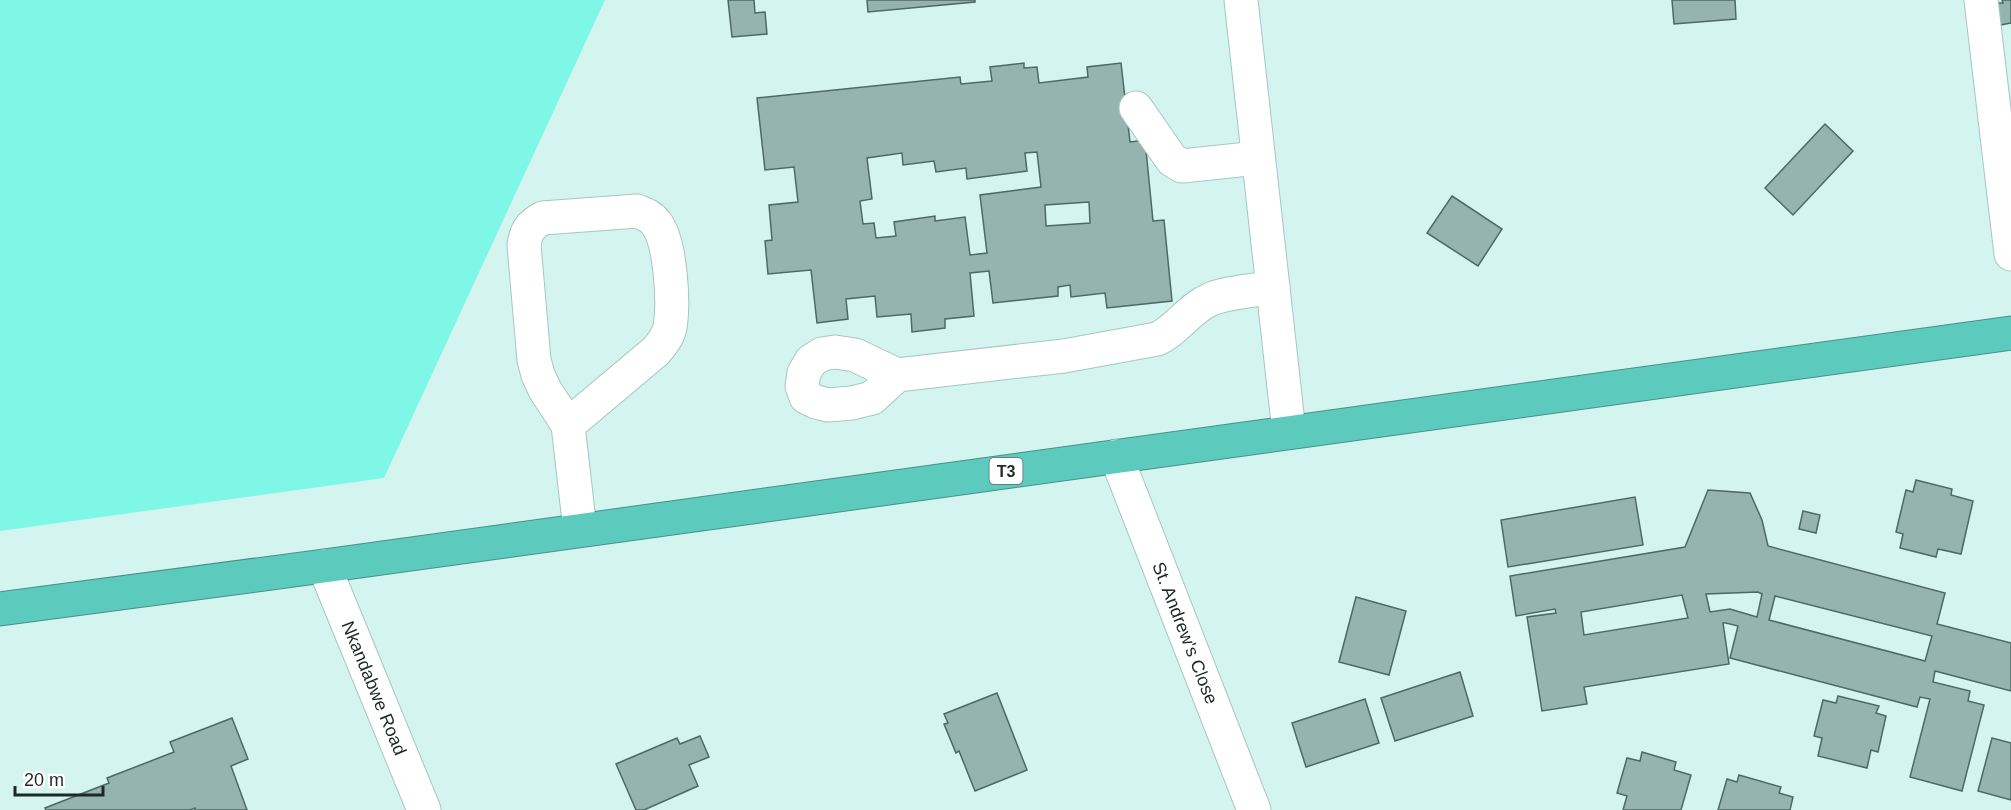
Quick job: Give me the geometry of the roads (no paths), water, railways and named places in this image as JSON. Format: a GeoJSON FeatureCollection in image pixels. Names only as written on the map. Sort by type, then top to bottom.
{"type":"FeatureCollection","features":[{"type":"Feature","properties":{"kind":"highway","name":"T3"},"geometry":{"type":"LineString","coordinates":[[0,609],[1289,432],[2008,337]]}},
{"type":"Feature","properties":{"kind":"street"},"geometry":{"type":"LineString","coordinates":[[1241,0],[1289,432]]}},
{"type":"Feature","properties":{"kind":"street"},"geometry":{"type":"LineString","coordinates":[[1981,0],[2011,254]]}},
{"type":"Feature","properties":{"kind":"street"},"geometry":{"type":"LineString","coordinates":[[1136,108],[1172,160],[1182,166],[1258,158]]}},
{"type":"Feature","properties":{"kind":"street"},"geometry":{"type":"LineString","coordinates":[[568,425],[656,351],[664,342],[670,328],[671,276],[663,236],[650,216],[637,211],[543,218],[533,223],[526,233],[524,245],[534,360],[545,390],[568,425],[580,530]]}},
{"type":"Feature","properties":{"kind":"street"},"geometry":{"type":"LineString","coordinates":[[897,375],[1064,356],[1157,339],[1165,336],[1207,301],[1272,287]]}},
{"type":"Feature","properties":{"kind":"street","name":"St. Andrew's Close"},"geometry":{"type":"LineString","coordinates":[[1116,456],[1254,810]]}},
{"type":"Feature","properties":{"kind":"street","name":"Nkandabwe Road"},"geometry":{"type":"LineString","coordinates":[[324,566],[424,810]]}}]}
